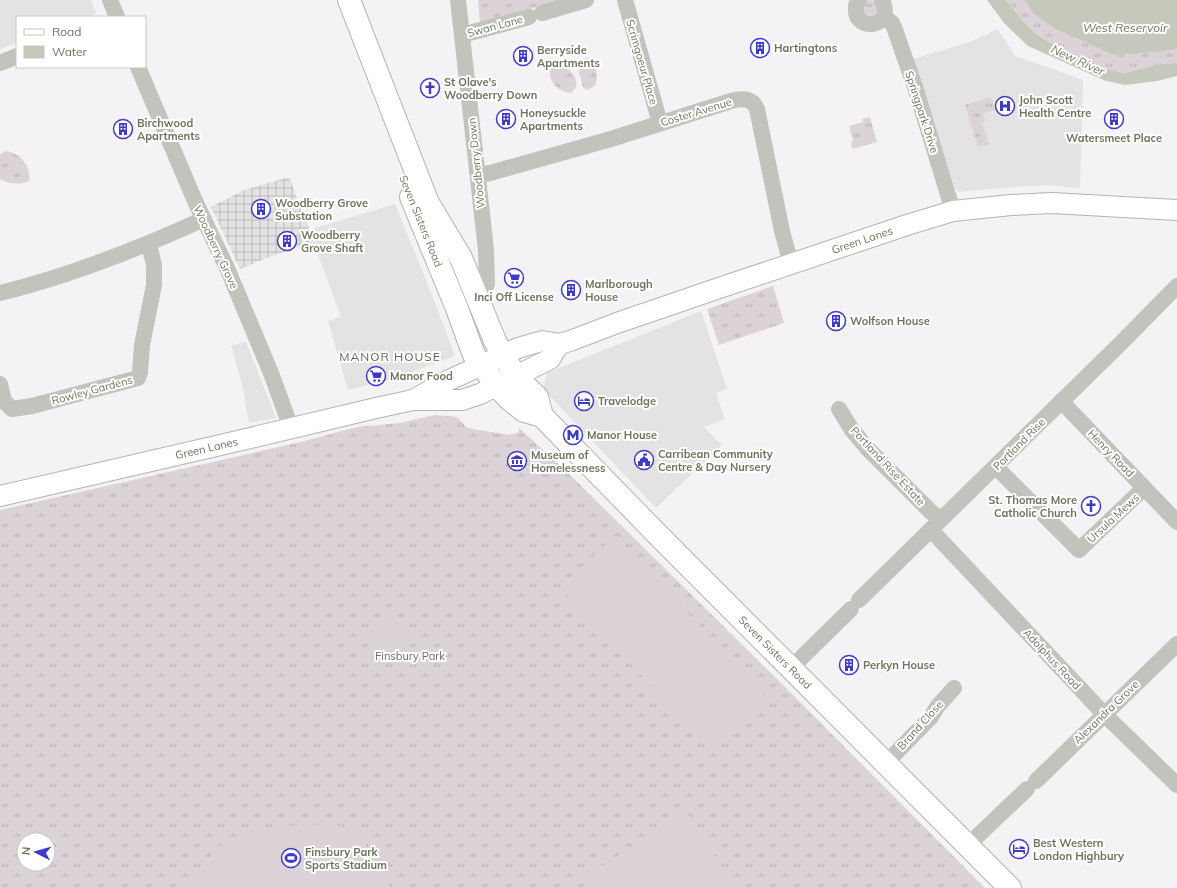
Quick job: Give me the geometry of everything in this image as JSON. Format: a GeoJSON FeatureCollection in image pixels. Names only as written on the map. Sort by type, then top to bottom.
{"type":"FeatureCollection","features":[{"type":"Feature","properties":{"kind":"highway","name":"Seven Sisters Road"},"geometry":{"type":"LineString","coordinates":[[333,0],[474,355],[482,365],[506,381]]}},
{"type":"Feature","properties":{"kind":"highway","name":"Seven Sisters Road"},"geometry":{"type":"LineString","coordinates":[[349,0],[428,203],[461,258],[495,341],[503,355],[509,399],[524,412],[542,416],[660,537],[886,763],[966,846],[1010,888]]}},
{"type":"Feature","properties":{"kind":"main road","name":"Green Lanes"},"geometry":{"type":"LineString","coordinates":[[413,400],[443,383],[518,348],[542,341],[559,344],[791,264],[953,211],[1011,205],[1052,203],[1177,210]]}},
{"type":"Feature","properties":{"kind":"main road","name":"Green Lanes"},"geometry":{"type":"LineString","coordinates":[[0,496],[413,400],[462,400],[480,394],[550,359],[559,344]]}},
{"type":"Feature","properties":{"kind":"street","name":"Woodberry Down"},"geometry":{"type":"LineString","coordinates":[[458,0],[486,250],[487,284],[484,292],[476,296]]}},
{"type":"Feature","properties":{"kind":"street","name":"Swan Lane"},"geometry":{"type":"LineString","coordinates":[[462,35],[586,0]]}},
{"type":"Feature","properties":{"kind":"street","name":"Scrimgoeur Place"},"geometry":{"type":"LineString","coordinates":[[624,0],[660,123]]}},
{"type":"Feature","properties":{"kind":"street"},"geometry":{"type":"LineString","coordinates":[[859,0],[857,2],[856,12],[861,21],[875,24],[880,22],[884,17],[885,8],[882,0]]}},
{"type":"Feature","properties":{"kind":"street","name":"Springpark Drive"},"geometry":{"type":"LineString","coordinates":[[884,17],[892,23],[894,27],[916,90],[953,211]]}},
{"type":"Feature","properties":{"kind":"street"},"geometry":{"type":"LineString","coordinates":[[0,63],[16,56]]}},
{"type":"Feature","properties":{"kind":"street","name":"Woodberry Grove"},"geometry":{"type":"LineString","coordinates":[[138,68],[204,219],[230,274],[271,373],[291,428]]}},
{"type":"Feature","properties":{"kind":"street","name":"Coster Avenue"},"geometry":{"type":"LineString","coordinates":[[478,175],[490,173],[588,145],[740,98],[745,98],[755,104],[757,109],[782,231],[791,264]]}},
{"type":"Feature","properties":{"kind":"street"},"geometry":{"type":"LineString","coordinates":[[0,293],[53,279],[149,244],[204,219]]}},
{"type":"Feature","properties":{"kind":"street","name":"Rowley Gardens"},"geometry":{"type":"LineString","coordinates":[[0,384],[4,400],[12,408],[32,406],[138,378],[140,372],[142,345],[154,285],[154,265],[149,244]]}},
{"type":"Feature","properties":{"kind":"street","name":"Portland Rise"},"geometry":{"type":"LineString","coordinates":[[791,668],[996,467],[1177,286]]}},
{"type":"Feature","properties":{"kind":"street","name":"Henry Road"},"geometry":{"type":"LineString","coordinates":[[1061,401],[1177,522]]}},
{"type":"Feature","properties":{"kind":"street","name":"Portland Rise Estate"},"geometry":{"type":"LineString","coordinates":[[839,408],[852,430],[868,449],[932,512],[936,525]]}},
{"type":"Feature","properties":{"kind":"street","name":"Ursula Mews"},"geometry":{"type":"LineString","coordinates":[[996,467],[1079,550],[1144,488]]}},
{"type":"Feature","properties":{"kind":"street","name":"Adolphus Road"},"geometry":{"type":"LineString","coordinates":[[936,525],[1104,714],[1177,785]]}},
{"type":"Feature","properties":{"kind":"street","name":"Alexandra Grove"},"geometry":{"type":"LineString","coordinates":[[966,846],[1032,785],[1177,644]]}},
{"type":"Feature","properties":{"kind":"street","name":"Brand Close"},"geometry":{"type":"LineString","coordinates":[[886,763],[931,717],[937,706],[954,688]]}},
{"type":"Feature","properties":{"kind":"shaded area"},"geometry":{"type":"Polygon","coordinates":[[[0,0],[91,0],[96,13],[88,16],[16,16],[16,43],[0,49],[0,0]]]}},
{"type":"Feature","properties":{"kind":"shaded area","name":"John Scott Health Centre"},"geometry":{"type":"Polygon","coordinates":[[[998,29],[1015,56],[1083,80],[1080,188],[1047,185],[959,192],[955,188],[913,59],[970,42],[998,29]]]}},
{"type":"Feature","properties":{"kind":"shaded area"},"geometry":{"type":"Polygon","coordinates":[[[289,177],[314,242],[269,257],[240,269],[211,207],[244,190],[289,177]]]}},
{"type":"Feature","properties":{"kind":"shaded area"},"geometry":{"type":"Polygon","coordinates":[[[395,204],[455,356],[402,376],[348,390],[328,321],[341,317],[309,230],[395,204]]]}},
{"type":"Feature","properties":{"kind":"shaded area"},"geometry":{"type":"Polygon","coordinates":[[[701,311],[727,389],[716,393],[725,419],[704,427],[722,445],[656,508],[543,389],[547,373],[701,311]]]}},
{"type":"Feature","properties":{"kind":"shaded area"},"geometry":{"type":"Polygon","coordinates":[[[246,342],[276,418],[249,423],[243,388],[231,345],[246,342]]]}},
{"type":"Feature","properties":{"kind":"green space"},"geometry":{"type":"Polygon","coordinates":[[[478,0],[561,0],[480,24],[478,0]]]}},
{"type":"Feature","properties":{"kind":"green space"},"geometry":{"type":"Polygon","coordinates":[[[867,0],[873,0],[878,5],[876,14],[873,16],[867,16],[862,11],[862,5],[867,0]]]}},
{"type":"Feature","properties":{"kind":"green space"},"geometry":{"type":"Polygon","coordinates":[[[1006,0],[1024,0],[1033,13],[1164,51],[1177,49],[1177,63],[1159,64],[1125,73],[1106,69],[1049,42],[1036,34],[1006,0]]]}},
{"type":"Feature","properties":{"kind":"green space"},"geometry":{"type":"Polygon","coordinates":[[[586,58],[592,59],[597,75],[595,86],[587,90],[583,87],[579,73],[581,61],[586,58]]]}},
{"type":"Feature","properties":{"kind":"green space"},"geometry":{"type":"Polygon","coordinates":[[[557,63],[566,67],[576,79],[575,89],[571,93],[559,89],[551,80],[551,68],[557,63]]]}},
{"type":"Feature","properties":{"kind":"green space"},"geometry":{"type":"Polygon","coordinates":[[[991,97],[995,110],[983,114],[985,121],[982,123],[989,144],[978,147],[965,105],[991,97]]]}},
{"type":"Feature","properties":{"kind":"green space"},"geometry":{"type":"Polygon","coordinates":[[[870,117],[877,142],[852,149],[851,142],[853,141],[849,126],[863,122],[862,119],[870,117]]]}},
{"type":"Feature","properties":{"kind":"green space"},"geometry":{"type":"Polygon","coordinates":[[[6,151],[12,152],[24,161],[30,180],[15,184],[0,179],[0,154],[6,151]]]}},
{"type":"Feature","properties":{"kind":"green space"},"geometry":{"type":"Polygon","coordinates":[[[773,286],[784,323],[719,345],[707,309],[773,286]]]}},
{"type":"Feature","properties":{"kind":"green space","name":"Finsbury Park"},"geometry":{"type":"Polygon","coordinates":[[[435,415],[457,417],[467,428],[510,435],[519,432],[519,428],[565,470],[779,681],[985,888],[0,888],[0,510],[301,442],[357,427],[400,423],[435,415]]]}},
{"type":"Feature","properties":{"kind":"green space"},"geometry":{"type":"Polygon","coordinates":[[[616,535],[767,699],[711,751],[560,587],[616,535]]]}},
{"type":"Feature","properties":{"kind":"green space"},"geometry":{"type":"Polygon","coordinates":[[[394,617],[410,635],[387,655],[371,637],[394,617]]]}},
{"type":"Feature","properties":{"kind":"green space"},"geometry":{"type":"Polygon","coordinates":[[[686,811],[736,888],[592,888],[585,877],[686,811]]]}},
{"type":"Feature","properties":{"kind":"green space","name":"Finsbury Park Sports Stadium"},"geometry":{"type":"Polygon","coordinates":[[[297,825],[333,825],[353,831],[369,849],[391,888],[190,888],[210,857],[226,842],[251,832],[297,825]]]}},
{"type":"Feature","properties":{"kind":"water","name":"New River"},"geometry":{"type":"Polygon","coordinates":[[[987,0],[1006,0],[1036,34],[1049,42],[1106,69],[1125,73],[1159,64],[1177,63],[1177,76],[1157,81],[1125,85],[1106,81],[1028,46],[1004,23],[987,0]]]}},
{"type":"Feature","properties":{"kind":"water","name":"West Reservoir"},"geometry":{"type":"Polygon","coordinates":[[[1024,0],[1177,0],[1177,49],[1114,55],[1054,28],[1033,13],[1024,0]]]}},
{"type":"Feature","properties":{"kind":"place","name":"Hartingtons"},"geometry":{"type":"Point","coordinates":[760,48]}},
{"type":"Feature","properties":{"kind":"place","name":"Berryside Apartments"},"geometry":{"type":"Point","coordinates":[523,56]}},
{"type":"Feature","properties":{"kind":"place","name":"St Olave's Woodberry Down"},"geometry":{"type":"Point","coordinates":[430,88]}},
{"type":"Feature","properties":{"kind":"place","name":"John Scott Health Centre"},"geometry":{"type":"Point","coordinates":[1005,106]}},
{"type":"Feature","properties":{"kind":"place","name":"Honeysuckle Apartments"},"geometry":{"type":"Point","coordinates":[506,119]}},
{"type":"Feature","properties":{"kind":"place","name":"Watersmeet Place"},"geometry":{"type":"Point","coordinates":[1114,119]}},
{"type":"Feature","properties":{"kind":"place","name":"Birchwood Apartments"},"geometry":{"type":"Point","coordinates":[123,129]}},
{"type":"Feature","properties":{"kind":"place","name":"Woodberry Grove Substation"},"geometry":{"type":"Point","coordinates":[261,209]}},
{"type":"Feature","properties":{"kind":"place","name":"Woodberry Grove Shaft"},"geometry":{"type":"Point","coordinates":[287,241]}},
{"type":"Feature","properties":{"kind":"place","name":"Inci Off License"},"geometry":{"type":"Point","coordinates":[514,278]}},
{"type":"Feature","properties":{"kind":"place","name":"Marlborough House"},"geometry":{"type":"Point","coordinates":[571,290]}},
{"type":"Feature","properties":{"kind":"place","name":"Wolfson House"},"geometry":{"type":"Point","coordinates":[836,321]}},
{"type":"Feature","properties":{"kind":"place","name":"Manor Food"},"geometry":{"type":"Point","coordinates":[376,376]}},
{"type":"Feature","properties":{"kind":"place","name":"Travelodge"},"geometry":{"type":"Point","coordinates":[584,401]}},
{"type":"Feature","properties":{"kind":"place","name":"Manor House"},"geometry":{"type":"Point","coordinates":[573,435]}},
{"type":"Feature","properties":{"kind":"place","name":"Carribean Community Centre & Day Nursery"},"geometry":{"type":"Point","coordinates":[644,460]}},
{"type":"Feature","properties":{"kind":"place","name":"Museum of Homelessness"},"geometry":{"type":"Point","coordinates":[517,461]}},
{"type":"Feature","properties":{"kind":"place","name":"St. Thomas More Catholic Church"},"geometry":{"type":"Point","coordinates":[1091,506]}},
{"type":"Feature","properties":{"kind":"place","name":"Perkyn House"},"geometry":{"type":"Point","coordinates":[849,665]}},
{"type":"Feature","properties":{"kind":"place","name":"Best Western London Highbury"},"geometry":{"type":"Point","coordinates":[1019,849]}},
{"type":"Feature","properties":{"kind":"place","name":"Finsbury Park Sports Stadium"},"geometry":{"type":"Point","coordinates":[291,858]}},
{"type":"Feature","properties":{"kind":"district","name":"MANOR HOUSE"},"geometry":{"type":"Point","coordinates":[390,356]}}]}
